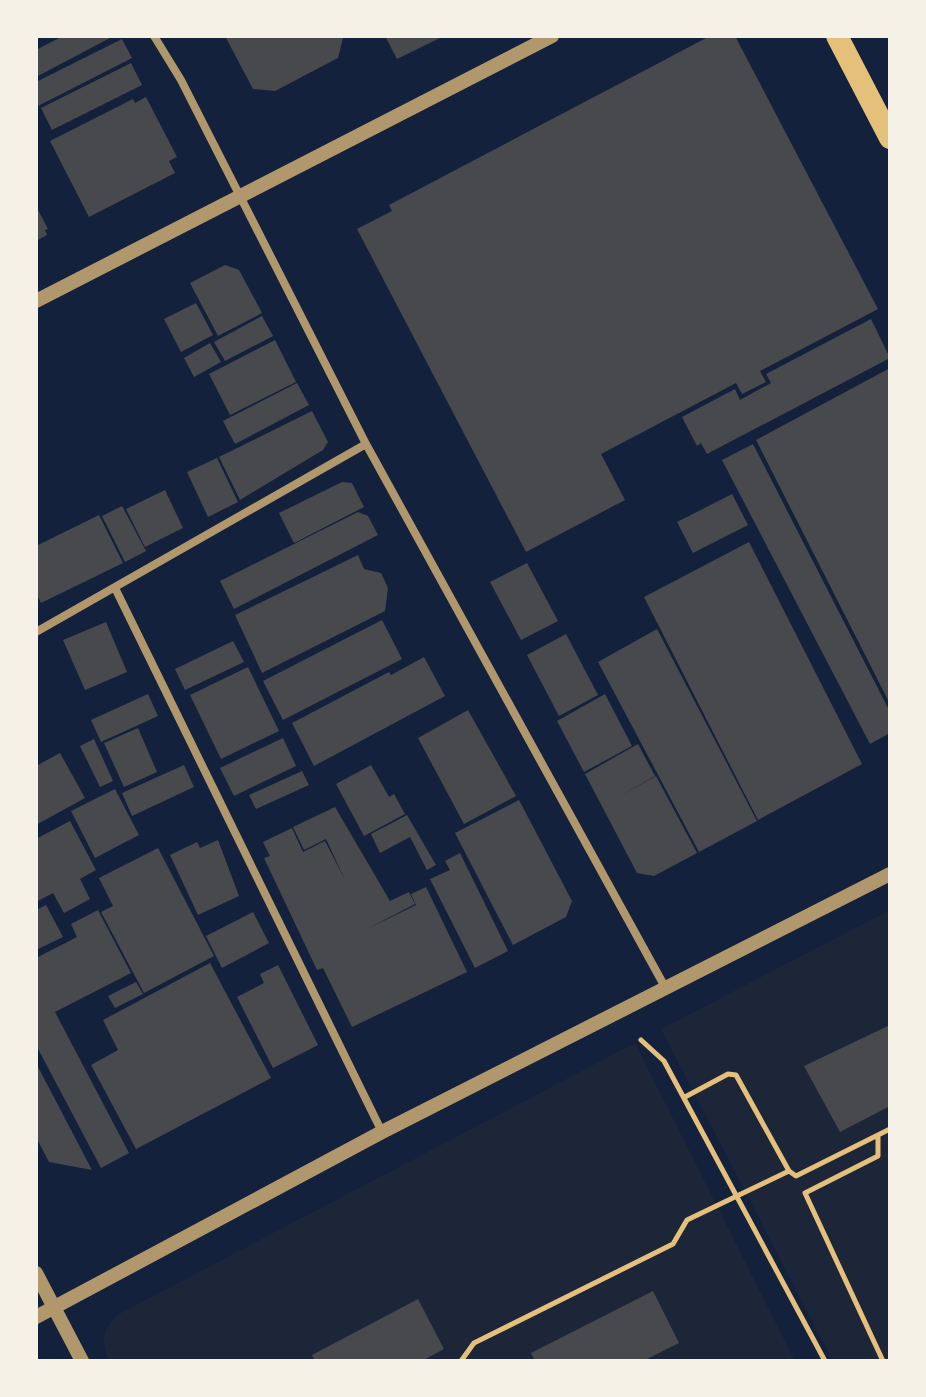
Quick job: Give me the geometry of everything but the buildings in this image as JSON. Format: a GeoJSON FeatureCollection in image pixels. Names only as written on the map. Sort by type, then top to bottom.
{"type":"FeatureCollection","features":[{"type":"Feature","properties":{"kind":"highway"},"geometry":{"type":"LineString","coordinates":[[837,36],[890,138]]}},
{"type":"Feature","properties":{"kind":"street"},"geometry":{"type":"LineString","coordinates":[[154,36],[240,195],[366,444],[665,987]]}},
{"type":"Feature","properties":{"kind":"street"},"geometry":{"type":"LineString","coordinates":[[36,301],[552,36]]}},
{"type":"Feature","properties":{"kind":"street"},"geometry":{"type":"LineString","coordinates":[[36,632],[366,444]]}},
{"type":"Feature","properties":{"kind":"street"},"geometry":{"type":"LineString","coordinates":[[115,588],[382,1132]]}},
{"type":"Feature","properties":{"kind":"street"},"geometry":{"type":"LineString","coordinates":[[36,1317],[382,1132],[890,874]]}},
{"type":"Feature","properties":{"kind":"street"},"geometry":{"type":"LineString","coordinates":[[36,1273],[82,1361]]}},
{"type":"Feature","properties":{"kind":"path"},"geometry":{"type":"LineString","coordinates":[[641,1040],[664,1061],[685,1097],[825,1361]]}},
{"type":"Feature","properties":{"kind":"path"},"geometry":{"type":"LineString","coordinates":[[685,1097],[728,1074],[736,1075],[789,1171],[796,1176],[890,1129]]}},
{"type":"Feature","properties":{"kind":"path"},"geometry":{"type":"LineString","coordinates":[[878,1135],[878,1156],[805,1193],[883,1361]]}},
{"type":"Feature","properties":{"kind":"path"},"geometry":{"type":"LineString","coordinates":[[461,1361],[474,1343],[673,1244],[687,1220],[789,1171]]}},
{"type":"Feature","properties":{"kind":"shaded area"},"geometry":{"type":"Polygon","coordinates":[[[890,910],[890,1361],[833,1361],[661,1029],[890,910]]]}},
{"type":"Feature","properties":{"kind":"shaded area"},"geometry":{"type":"Polygon","coordinates":[[[635,1043],[795,1361],[109,1361],[105,1347],[106,1329],[119,1314],[635,1043]]]}}]}
